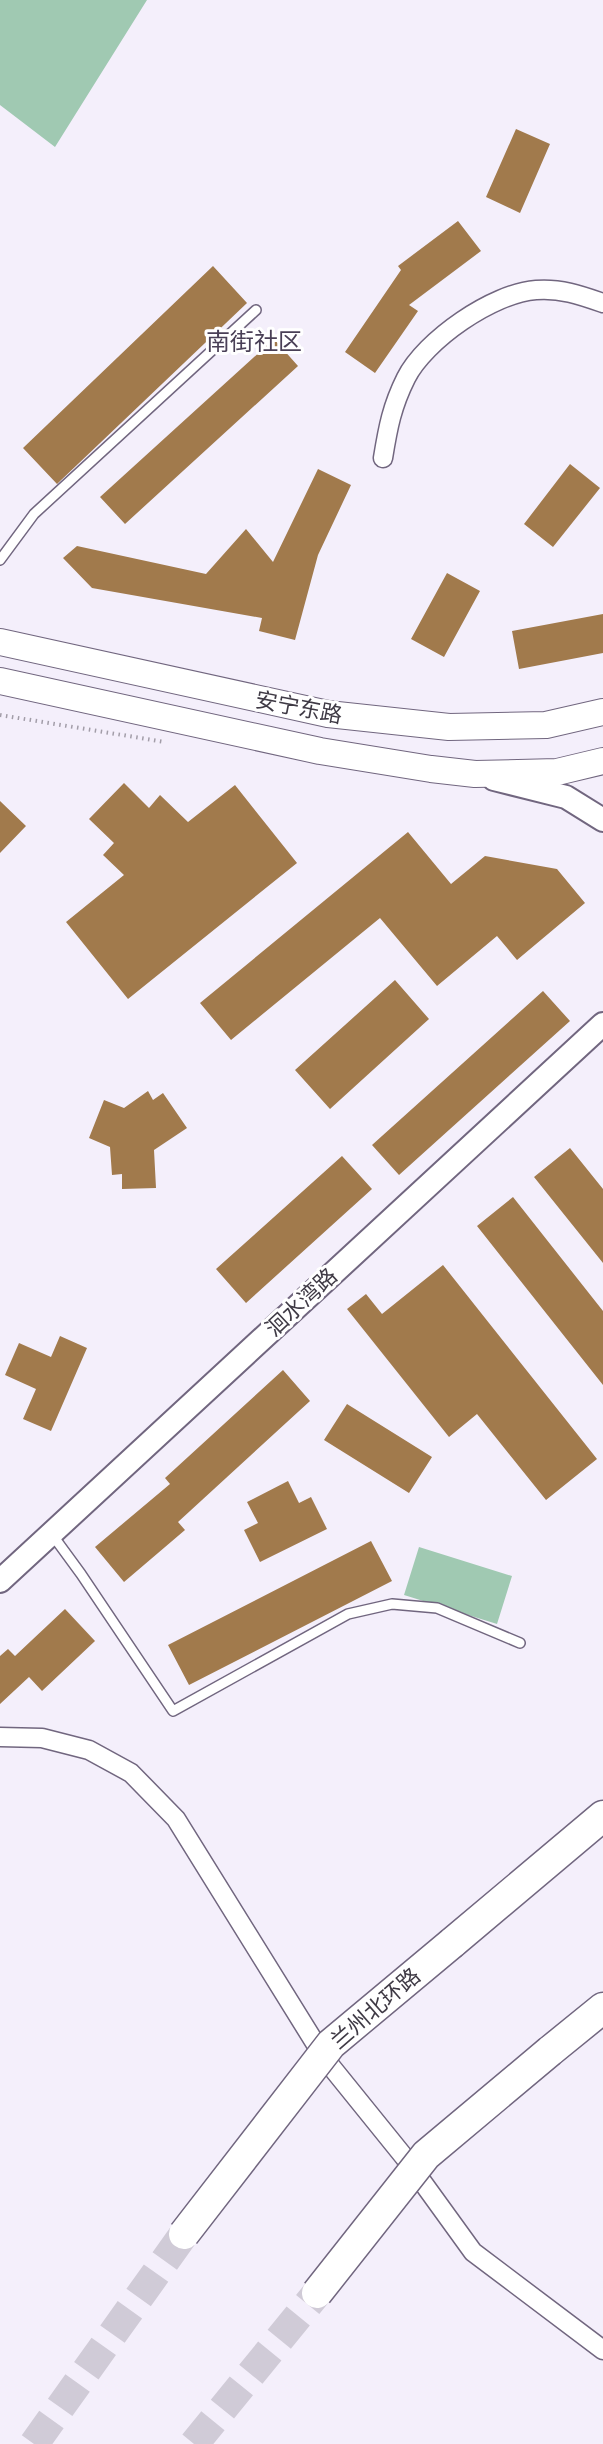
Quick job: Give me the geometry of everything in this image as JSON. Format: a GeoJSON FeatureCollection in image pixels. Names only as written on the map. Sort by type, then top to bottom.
{"type":"FeatureCollection","features":[{"type":"Feature","properties":{"kind":"highway","name":"兰州北环路"},"geometry":{"type":"LineString","coordinates":[[184,2234],[331,2044],[593,1824]]}},
{"type":"Feature","properties":{"kind":"highway"},"geometry":{"type":"LineString","coordinates":[[317,2293],[426,2155],[603,2008]]}},
{"type":"Feature","properties":{"kind":"main road","name":"安宁东路"},"geometry":{"type":"LineString","coordinates":[[0,642],[328,714],[449,727],[546,725],[603,712]]}},
{"type":"Feature","properties":{"kind":"main road"},"geometry":{"type":"LineString","coordinates":[[0,681],[320,751],[431,769],[475,774],[557,772],[603,761]]}},
{"type":"Feature","properties":{"kind":"street"},"geometry":{"type":"LineString","coordinates":[[383,458],[390,415],[407,376],[434,342],[469,317],[500,299],[534,290],[570,291],[603,303]]}},
{"type":"Feature","properties":{"kind":"street"},"geometry":{"type":"LineString","coordinates":[[475,774],[566,797],[603,820]]}},
{"type":"Feature","properties":{"kind":"street","name":"洄水湾路"},"geometry":{"type":"LineString","coordinates":[[0,1581],[603,1024]]}},
{"type":"Feature","properties":{"kind":"street"},"geometry":{"type":"LineString","coordinates":[[0,1737],[42,1738],[89,1750],[131,1773],[176,1819],[325,2060],[405,2158],[473,2252],[603,2350]]}},
{"type":"Feature","properties":{"kind":"lane"},"geometry":{"type":"LineString","coordinates":[[0,560],[34,514],[256,310]]}},
{"type":"Feature","properties":{"kind":"lane"},"geometry":{"type":"LineString","coordinates":[[51,1533],[173,1711],[348,1614],[392,1604],[437,1608],[520,1643]]}},
{"type":"Feature","properties":{"kind":"green space"},"geometry":{"type":"Polygon","coordinates":[[[0,0],[147,0],[55,147],[0,105],[0,0]]]}},
{"type":"Feature","properties":{"kind":"green space"},"geometry":{"type":"Polygon","coordinates":[[[419,1547],[512,1576],[497,1624],[404,1595],[419,1547]]]}},
{"type":"Feature","properties":{"kind":"building"},"geometry":{"type":"Polygon","coordinates":[[[516,129],[550,144],[520,213],[486,197],[516,129]]]}},
{"type":"Feature","properties":{"kind":"building"},"geometry":{"type":"Polygon","coordinates":[[[458,221],[481,251],[409,305],[418,311],[375,373],[345,352],[401,270],[398,266],[458,221]]]}},
{"type":"Feature","properties":{"kind":"building"},"geometry":{"type":"Polygon","coordinates":[[[213,266],[247,303],[57,484],[23,448],[213,266]]]}},
{"type":"Feature","properties":{"kind":"building"},"geometry":{"type":"Polygon","coordinates":[[[274,339],[298,366],[125,524],[100,497],[274,339]]]}},
{"type":"Feature","properties":{"kind":"building"},"geometry":{"type":"Polygon","coordinates":[[[570,464],[600,488],[553,547],[524,524],[570,464]]]}},
{"type":"Feature","properties":{"kind":"building"},"geometry":{"type":"Polygon","coordinates":[[[318,469],[351,485],[318,555],[295,640],[259,631],[262,618],[92,588],[63,558],[77,546],[206,574],[246,529],[273,562],[318,469]]]}},
{"type":"Feature","properties":{"kind":"building"},"geometry":{"type":"Polygon","coordinates":[[[447,573],[480,591],[444,657],[411,639],[447,573]]]}},
{"type":"Feature","properties":{"kind":"building"},"geometry":{"type":"Polygon","coordinates":[[[603,614],[603,653],[519,669],[512,631],[603,614]]]}},
{"type":"Feature","properties":{"kind":"building"},"geometry":{"type":"Polygon","coordinates":[[[124,783],[149,808],[160,795],[188,822],[235,785],[297,863],[128,999],[66,922],[124,875],[103,855],[114,843],[89,819],[124,783]]]}},
{"type":"Feature","properties":{"kind":"building"},"geometry":{"type":"Polygon","coordinates":[[[0,801],[26,826],[0,853],[0,801]]]}},
{"type":"Feature","properties":{"kind":"building"},"geometry":{"type":"Polygon","coordinates":[[[408,832],[451,884],[485,856],[557,869],[585,903],[517,960],[497,936],[437,986],[380,918],[231,1040],[200,1003],[408,832]]]}},
{"type":"Feature","properties":{"kind":"building"},"geometry":{"type":"Polygon","coordinates":[[[395,980],[429,1019],[330,1109],[295,1070],[395,980]]]}},
{"type":"Feature","properties":{"kind":"building"},"geometry":{"type":"Polygon","coordinates":[[[543,991],[570,1021],[399,1175],[372,1145],[543,991]]]}},
{"type":"Feature","properties":{"kind":"building"},"geometry":{"type":"Polygon","coordinates":[[[148,1091],[153,1100],[163,1093],[187,1128],[154,1150],[156,1188],[122,1189],[122,1174],[112,1175],[110,1147],[89,1138],[104,1100],[124,1108],[148,1091]]]}},
{"type":"Feature","properties":{"kind":"building"},"geometry":{"type":"Polygon","coordinates":[[[570,1148],[603,1189],[603,1263],[534,1177],[570,1148]]]}},
{"type":"Feature","properties":{"kind":"building"},"geometry":{"type":"Polygon","coordinates":[[[342,1156],[372,1189],[246,1303],[216,1269],[342,1156]]]}},
{"type":"Feature","properties":{"kind":"building"},"geometry":{"type":"Polygon","coordinates":[[[513,1197],[603,1311],[603,1385],[477,1226],[513,1197]]]}},
{"type":"Feature","properties":{"kind":"building"},"geometry":{"type":"Polygon","coordinates":[[[443,1265],[597,1459],[546,1500],[477,1414],[449,1437],[347,1309],[366,1294],[382,1314],[443,1265]]]}},
{"type":"Feature","properties":{"kind":"building"},"geometry":{"type":"Polygon","coordinates":[[[60,1336],[87,1348],[51,1431],[23,1419],[36,1389],[5,1375],[19,1343],[51,1357],[60,1336]]]}},
{"type":"Feature","properties":{"kind":"building"},"geometry":{"type":"Polygon","coordinates":[[[283,1370],[310,1401],[178,1522],[185,1530],[124,1582],[95,1547],[170,1484],[165,1478],[283,1370]]]}},
{"type":"Feature","properties":{"kind":"building"},"geometry":{"type":"Polygon","coordinates":[[[347,1404],[432,1457],[409,1493],[324,1440],[347,1404]]]}},
{"type":"Feature","properties":{"kind":"building"},"geometry":{"type":"Polygon","coordinates":[[[288,1481],[299,1503],[311,1497],[327,1529],[260,1562],[244,1530],[258,1523],[247,1502],[288,1481]]]}},
{"type":"Feature","properties":{"kind":"building"},"geometry":{"type":"Polygon","coordinates":[[[371,1541],[392,1581],[189,1685],[168,1645],[371,1541]]]}},
{"type":"Feature","properties":{"kind":"building"},"geometry":{"type":"Polygon","coordinates":[[[65,1609],[95,1641],[42,1691],[29,1677],[0,1704],[0,1656],[8,1649],[15,1656],[65,1609]]]}},
{"type":"Feature","properties":{"kind":"tunnel"},"geometry":{"type":"LineString","coordinates":[[34,2444],[184,2234]]}},
{"type":"Feature","properties":{"kind":"tunnel"},"geometry":{"type":"LineString","coordinates":[[194,2444],[317,2293]]}},
{"type":"Feature","properties":{"kind":"district","name":"南街社区"},"geometry":{"type":"Point","coordinates":[254,341]}}]}
